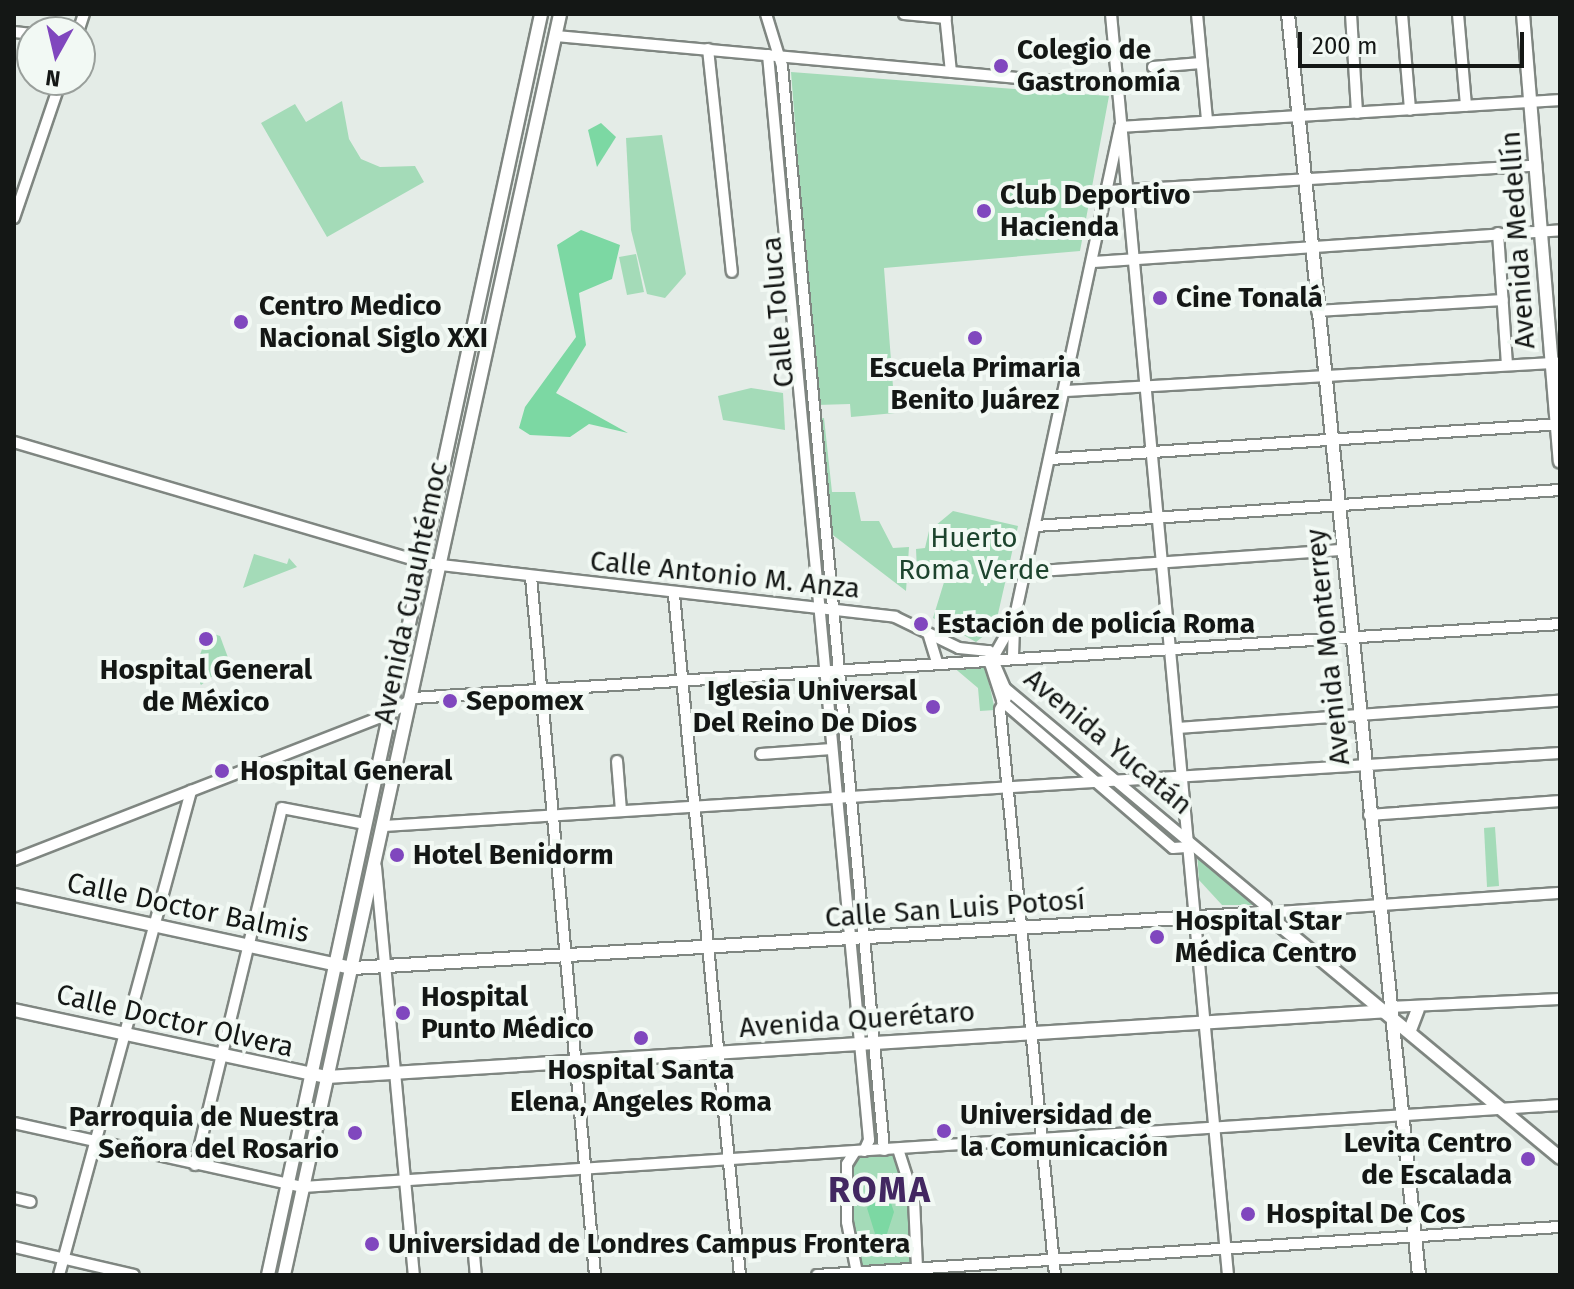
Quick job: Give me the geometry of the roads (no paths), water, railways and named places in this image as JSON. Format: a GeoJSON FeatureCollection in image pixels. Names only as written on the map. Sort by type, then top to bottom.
{"type":"FeatureCollection","features":[{"type":"Feature","properties":{"kind":"main road","name":"Avenida Cuauhtémoc"},"geometry":{"type":"LineString","coordinates":[[268,1275],[541,14]]}},
{"type":"Feature","properties":{"kind":"main road","name":"Avenida Cuauhtémoc"},"geometry":{"type":"LineString","coordinates":[[284,1275],[413,698],[560,14]]}},
{"type":"Feature","properties":{"kind":"main road","name":"Avenida Monterrey"},"geometry":{"type":"LineString","coordinates":[[1288,14],[1378,905],[1419,1275]]}},
{"type":"Feature","properties":{"kind":"main road","name":"Avenida Medellín"},"geometry":{"type":"LineString","coordinates":[[1523,14],[1541,231],[1556,363],[1560,461]]}},
{"type":"Feature","properties":{"kind":"main road","name":"Calle Doctor Balmis"},"geometry":{"type":"LineString","coordinates":[[14,895],[353,968]]}},
{"type":"Feature","properties":{"kind":"main road","name":"Calle San Luis Potosí"},"geometry":{"type":"LineString","coordinates":[[353,968],[1265,913]]}},
{"type":"Feature","properties":{"kind":"main road","name":"Avenida Yucatán"},"geometry":{"type":"LineString","coordinates":[[1265,913],[1389,1009],[1410,1030]]}},
{"type":"Feature","properties":{"kind":"main road"},"geometry":{"type":"LineString","coordinates":[[1367,993],[1386,980]]}},
{"type":"Feature","properties":{"kind":"main road","name":"Avenida Querétaro"},"geometry":{"type":"LineString","coordinates":[[327,1077],[1389,1009]]}},
{"type":"Feature","properties":{"kind":"main road"},"geometry":{"type":"LineString","coordinates":[[1418,1009],[1410,1030],[1560,1158]]}},
{"type":"Feature","properties":{"kind":"main road","name":"Calle Doctor Olvera"},"geometry":{"type":"LineString","coordinates":[[14,1010],[327,1077]]}},
{"type":"Feature","properties":{"kind":"street","name":"Calle Toluca"},"geometry":{"type":"LineString","coordinates":[[766,14],[830,671]]}},
{"type":"Feature","properties":{"kind":"street"},"geometry":{"type":"LineString","coordinates":[[904,14],[945,16],[951,72]]}},
{"type":"Feature","properties":{"kind":"street"},"geometry":{"type":"LineString","coordinates":[[1111,14],[1120,127],[1131,192],[1132,258],[1218,1128],[1228,1275]]}},
{"type":"Feature","properties":{"kind":"street"},"geometry":{"type":"LineString","coordinates":[[1197,14],[1207,120]]}},
{"type":"Feature","properties":{"kind":"street"},"geometry":{"type":"LineString","coordinates":[[1351,14],[1357,113]]}},
{"type":"Feature","properties":{"kind":"street"},"geometry":{"type":"LineString","coordinates":[[1402,14],[1410,110]]}},
{"type":"Feature","properties":{"kind":"street"},"geometry":{"type":"LineString","coordinates":[[1458,14],[1466,106]]}},
{"type":"Feature","properties":{"kind":"street"},"geometry":{"type":"LineString","coordinates":[[556,36],[1116,87]]}},
{"type":"Feature","properties":{"kind":"street"},"geometry":{"type":"LineString","coordinates":[[708,49],[732,272]]}},
{"type":"Feature","properties":{"kind":"street"},"geometry":{"type":"LineString","coordinates":[[1153,67],[1201,63]]}},
{"type":"Feature","properties":{"kind":"street"},"geometry":{"type":"LineString","coordinates":[[14,218],[56,96]]}},
{"type":"Feature","properties":{"kind":"street"},"geometry":{"type":"LineString","coordinates":[[1120,127],[1560,100]]}},
{"type":"Feature","properties":{"kind":"street"},"geometry":{"type":"LineString","coordinates":[[1013,656],[1014,621],[1095,262],[1120,127]]}},
{"type":"Feature","properties":{"kind":"street"},"geometry":{"type":"LineString","coordinates":[[1109,191],[1536,166]]}},
{"type":"Feature","properties":{"kind":"street"},"geometry":{"type":"LineString","coordinates":[[1095,262],[1560,230]]}},
{"type":"Feature","properties":{"kind":"street"},"geometry":{"type":"LineString","coordinates":[[1498,233],[1507,365]]}},
{"type":"Feature","properties":{"kind":"street"},"geometry":{"type":"LineString","coordinates":[[1317,311],[1503,300]]}},
{"type":"Feature","properties":{"kind":"street"},"geometry":{"type":"LineString","coordinates":[[1067,391],[1556,363]]}},
{"type":"Feature","properties":{"kind":"street"},"geometry":{"type":"LineString","coordinates":[[1051,459],[1559,424]]}},
{"type":"Feature","properties":{"kind":"street","name":"Calle Antonio M. Anza"},"geometry":{"type":"LineString","coordinates":[[14,442],[424,563],[674,595],[895,617],[992,658]]}},
{"type":"Feature","properties":{"kind":"street"},"geometry":{"type":"LineString","coordinates":[[1036,526],[1560,490]]}},
{"type":"Feature","properties":{"kind":"street"},"geometry":{"type":"LineString","coordinates":[[1027,572],[1342,550]]}},
{"type":"Feature","properties":{"kind":"street"},"geometry":{"type":"LineString","coordinates":[[531,577],[550,817],[595,1275]]}},
{"type":"Feature","properties":{"kind":"street"},"geometry":{"type":"LineString","coordinates":[[674,595],[697,805],[740,1275]]}},
{"type":"Feature","properties":{"kind":"street"},"geometry":{"type":"LineString","coordinates":[[992,658],[1014,621]]}},
{"type":"Feature","properties":{"kind":"street"},"geometry":{"type":"LineString","coordinates":[[14,860],[391,713],[413,698],[684,677],[830,671],[1013,656],[1560,624]]}},
{"type":"Feature","properties":{"kind":"street"},"geometry":{"type":"LineString","coordinates":[[924,630],[938,648],[937,663]]}},
{"type":"Feature","properties":{"kind":"street","name":"Avenida Yucatán"},"geometry":{"type":"LineString","coordinates":[[992,658],[1006,696],[1173,848],[1189,844]]}},
{"type":"Feature","properties":{"kind":"street"},"geometry":{"type":"LineString","coordinates":[[830,671],[832,749],[841,796]]}},
{"type":"Feature","properties":{"kind":"street"},"geometry":{"type":"LineString","coordinates":[[830,671],[865,1043],[884,1150]]}},
{"type":"Feature","properties":{"kind":"street"},"geometry":{"type":"LineString","coordinates":[[1006,696],[1008,786],[1055,1275]]}},
{"type":"Feature","properties":{"kind":"street","name":"Avenida Yucatán"},"geometry":{"type":"LineString","coordinates":[[1006,696],[1116,780],[1266,906],[1265,913]]}},
{"type":"Feature","properties":{"kind":"street"},"geometry":{"type":"LineString","coordinates":[[1179,728],[1359,712],[1560,701]]}},
{"type":"Feature","properties":{"kind":"street"},"geometry":{"type":"LineString","coordinates":[[761,754],[832,749]]}},
{"type":"Feature","properties":{"kind":"street"},"geometry":{"type":"LineString","coordinates":[[384,826],[1560,753]]}},
{"type":"Feature","properties":{"kind":"street"},"geometry":{"type":"LineString","coordinates":[[617,761],[621,811]]}},
{"type":"Feature","properties":{"kind":"street"},"geometry":{"type":"LineString","coordinates":[[59,1275],[191,791]]}},
{"type":"Feature","properties":{"kind":"street"},"geometry":{"type":"LineString","coordinates":[[1369,815],[1560,801]]}},
{"type":"Feature","properties":{"kind":"street"},"geometry":{"type":"LineString","coordinates":[[195,1165],[282,808],[365,824]]}},
{"type":"Feature","properties":{"kind":"street"},"geometry":{"type":"LineString","coordinates":[[376,867],[414,1275]]}},
{"type":"Feature","properties":{"kind":"street","name":"Calle San Luis Potosí"},"geometry":{"type":"LineString","coordinates":[[1265,913],[1560,893]]}},
{"type":"Feature","properties":{"kind":"street","name":"Avenida Querétaro"},"geometry":{"type":"LineString","coordinates":[[1389,1009],[1560,999]]}},
{"type":"Feature","properties":{"kind":"street"},"geometry":{"type":"LineString","coordinates":[[857,1273],[847,1222],[847,1164],[859,1152],[865,1043]]}},
{"type":"Feature","properties":{"kind":"street"},"geometry":{"type":"LineString","coordinates":[[14,1123],[287,1186],[303,1187],[1560,1105]]}},
{"type":"Feature","properties":{"kind":"street"},"geometry":{"type":"LineString","coordinates":[[898,1149],[914,1199],[917,1269]]}},
{"type":"Feature","properties":{"kind":"street"},"geometry":{"type":"LineString","coordinates":[[14,1198],[31,1202]]}},
{"type":"Feature","properties":{"kind":"street"},"geometry":{"type":"LineString","coordinates":[[817,1275],[894,1273],[1225,1247],[1560,1227]]}},
{"type":"Feature","properties":{"kind":"street"},"geometry":{"type":"LineString","coordinates":[[473,1243],[476,1275]]}},
{"type":"Feature","properties":{"kind":"street"},"geometry":{"type":"LineString","coordinates":[[14,1247],[134,1275]]}},
{"type":"Feature","properties":{"kind":"place","name":"Colegio de Gastronomía"},"geometry":{"type":"Point","coordinates":[1001,66]}},
{"type":"Feature","properties":{"kind":"place","name":"Club Deportivo Hacienda"},"geometry":{"type":"Point","coordinates":[984,211]}},
{"type":"Feature","properties":{"kind":"place","name":"Cine Tonalá"},"geometry":{"type":"Point","coordinates":[1160,298]}},
{"type":"Feature","properties":{"kind":"place","name":"Centro Medico Nacional Siglo XXI"},"geometry":{"type":"Point","coordinates":[241,322]}},
{"type":"Feature","properties":{"kind":"place","name":"Escuela Primaria Benito Juárez"},"geometry":{"type":"Point","coordinates":[975,338]}},
{"type":"Feature","properties":{"kind":"place","name":"Estación de policía Roma"},"geometry":{"type":"Point","coordinates":[921,624]}},
{"type":"Feature","properties":{"kind":"place","name":"Hospital General de México"},"geometry":{"type":"Point","coordinates":[206,639]}},
{"type":"Feature","properties":{"kind":"place","name":"Sepomex"},"geometry":{"type":"Point","coordinates":[450,701]}},
{"type":"Feature","properties":{"kind":"place","name":"Iglesia Universal Del Reino De Dios"},"geometry":{"type":"Point","coordinates":[933,707]}},
{"type":"Feature","properties":{"kind":"place","name":"Hospital General"},"geometry":{"type":"Point","coordinates":[222,771]}},
{"type":"Feature","properties":{"kind":"place","name":"Hotel Benidorm"},"geometry":{"type":"Point","coordinates":[397,855]}},
{"type":"Feature","properties":{"kind":"place","name":"Hospital Star Médica Centro"},"geometry":{"type":"Point","coordinates":[1157,937]}},
{"type":"Feature","properties":{"kind":"place","name":"Hospital Punto Médico"},"geometry":{"type":"Point","coordinates":[403,1013]}},
{"type":"Feature","properties":{"kind":"place","name":"Hospital Santa Elena, Angeles Roma"},"geometry":{"type":"Point","coordinates":[641,1038]}},
{"type":"Feature","properties":{"kind":"place","name":"Universidad de la Comunicación"},"geometry":{"type":"Point","coordinates":[944,1131]}},
{"type":"Feature","properties":{"kind":"place","name":"Parroquia de Nuestra Señora del Rosario"},"geometry":{"type":"Point","coordinates":[355,1133]}},
{"type":"Feature","properties":{"kind":"place","name":"Levita Centro de Escalada"},"geometry":{"type":"Point","coordinates":[1528,1159]}},
{"type":"Feature","properties":{"kind":"place","name":"Hospital De Cos"},"geometry":{"type":"Point","coordinates":[1248,1214]}},
{"type":"Feature","properties":{"kind":"place","name":"Universidad de Londres Campus Frontera"},"geometry":{"type":"Point","coordinates":[372,1244]}},
{"type":"Feature","properties":{"kind":"district","name":"ROMA"},"geometry":{"type":"Point","coordinates":[880,1191]}},
{"type":"Feature","properties":{"kind":"park label","name":"Huerto Roma Verde"},"geometry":{"type":"Point","coordinates":[974,554]}}]}
